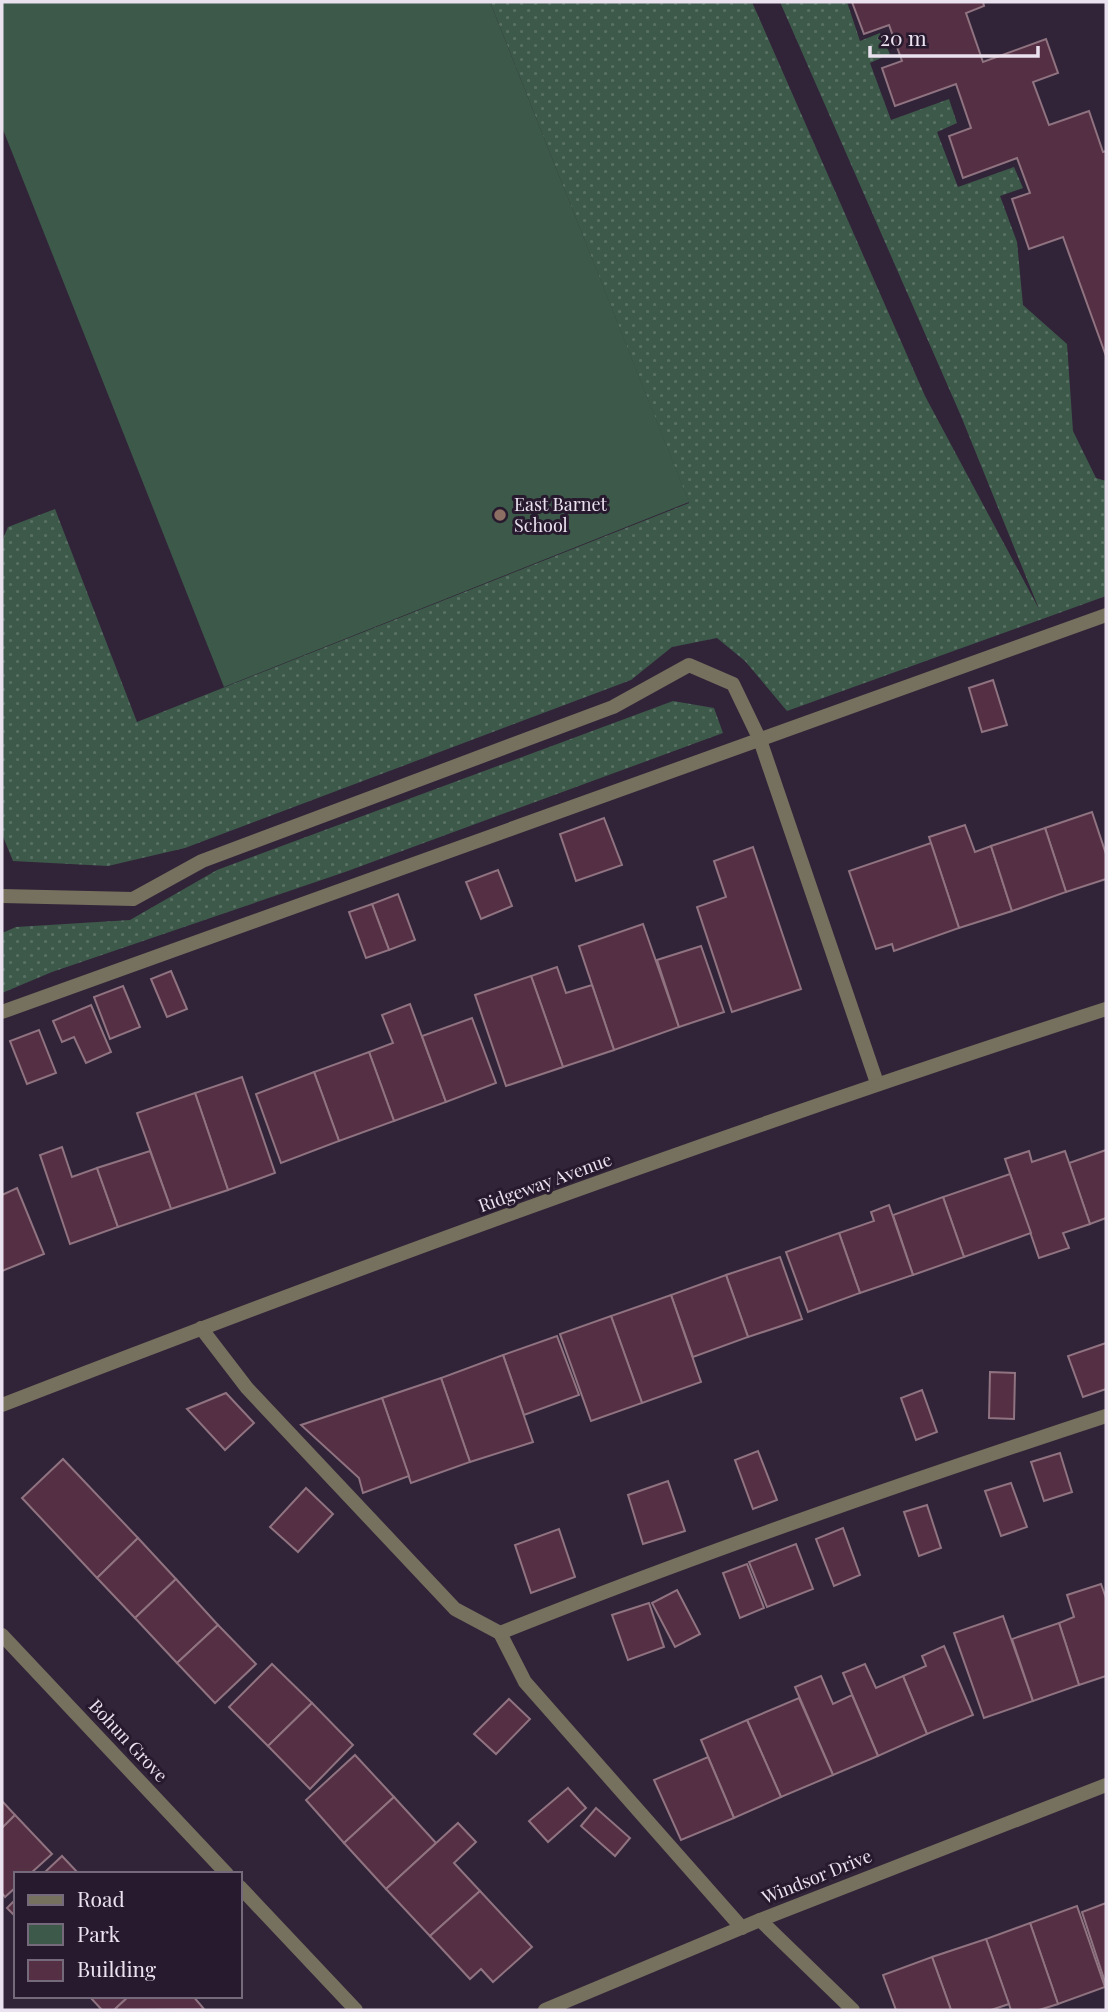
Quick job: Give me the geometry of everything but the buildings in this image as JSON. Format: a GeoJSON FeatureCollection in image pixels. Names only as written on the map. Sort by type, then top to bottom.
{"type":"FeatureCollection","features":[{"type":"Feature","properties":{"kind":"street"},"geometry":{"type":"LineString","coordinates":[[2,1012],[1106,615]]}},
{"type":"Feature","properties":{"kind":"street"},"geometry":{"type":"LineString","coordinates":[[2,896],[133,899],[202,860],[613,707],[689,665],[733,684],[761,740],[877,1083]]}},
{"type":"Feature","properties":{"kind":"street","name":"Ridgeway Avenue"},"geometry":{"type":"LineString","coordinates":[[2,1405],[201,1328],[877,1083],[1106,1009]]}},
{"type":"Feature","properties":{"kind":"street"},"geometry":{"type":"LineString","coordinates":[[201,1328],[247,1388],[455,1609],[500,1633],[525,1682],[742,1928]]}},
{"type":"Feature","properties":{"kind":"street"},"geometry":{"type":"LineString","coordinates":[[500,1633],[592,1596],[888,1488],[1106,1416]]}},
{"type":"Feature","properties":{"kind":"street","name":"Bohun Grove"},"geometry":{"type":"LineString","coordinates":[[2,1635],[225,1872]]}},
{"type":"Feature","properties":{"kind":"street","name":"Windsor Drive"},"geometry":{"type":"LineString","coordinates":[[545,2010],[760,1920],[1106,1785]]}},
{"type":"Feature","properties":{"kind":"street"},"geometry":{"type":"LineString","coordinates":[[242,1889],[356,2010]]}},
{"type":"Feature","properties":{"kind":"street"},"geometry":{"type":"LineString","coordinates":[[760,1920],[853,2010]]}},
{"type":"Feature","properties":{"kind":"green space"},"geometry":{"type":"Polygon","coordinates":[[[2,2],[490,2],[689,502],[224,687],[2,127],[2,2]]]}},
{"type":"Feature","properties":{"kind":"green space"},"geometry":{"type":"Polygon","coordinates":[[[490,2],[752,2],[925,396],[1039,609],[961,416],[780,2],[847,2],[860,41],[880,33],[890,54],[870,63],[891,120],[949,99],[957,123],[937,132],[958,187],[1014,167],[1023,188],[1000,196],[1017,242],[1023,305],[1067,344],[1073,431],[1096,478],[1106,481],[1106,596],[787,711],[745,661],[717,638],[672,647],[631,680],[185,848],[108,866],[13,861],[2,834],[2,541],[8,527],[55,509],[137,722],[689,503],[490,2]]]}},
{"type":"Feature","properties":{"kind":"green space"},"geometry":{"type":"Polygon","coordinates":[[[673,701],[714,708],[723,733],[345,872],[52,972],[2,993],[2,933],[16,927],[130,920],[217,870],[673,701]]]}},
{"type":"Feature","properties":{"kind":"place","name":"East Barnet School"},"geometry":{"type":"Point","coordinates":[500,515]}}]}
